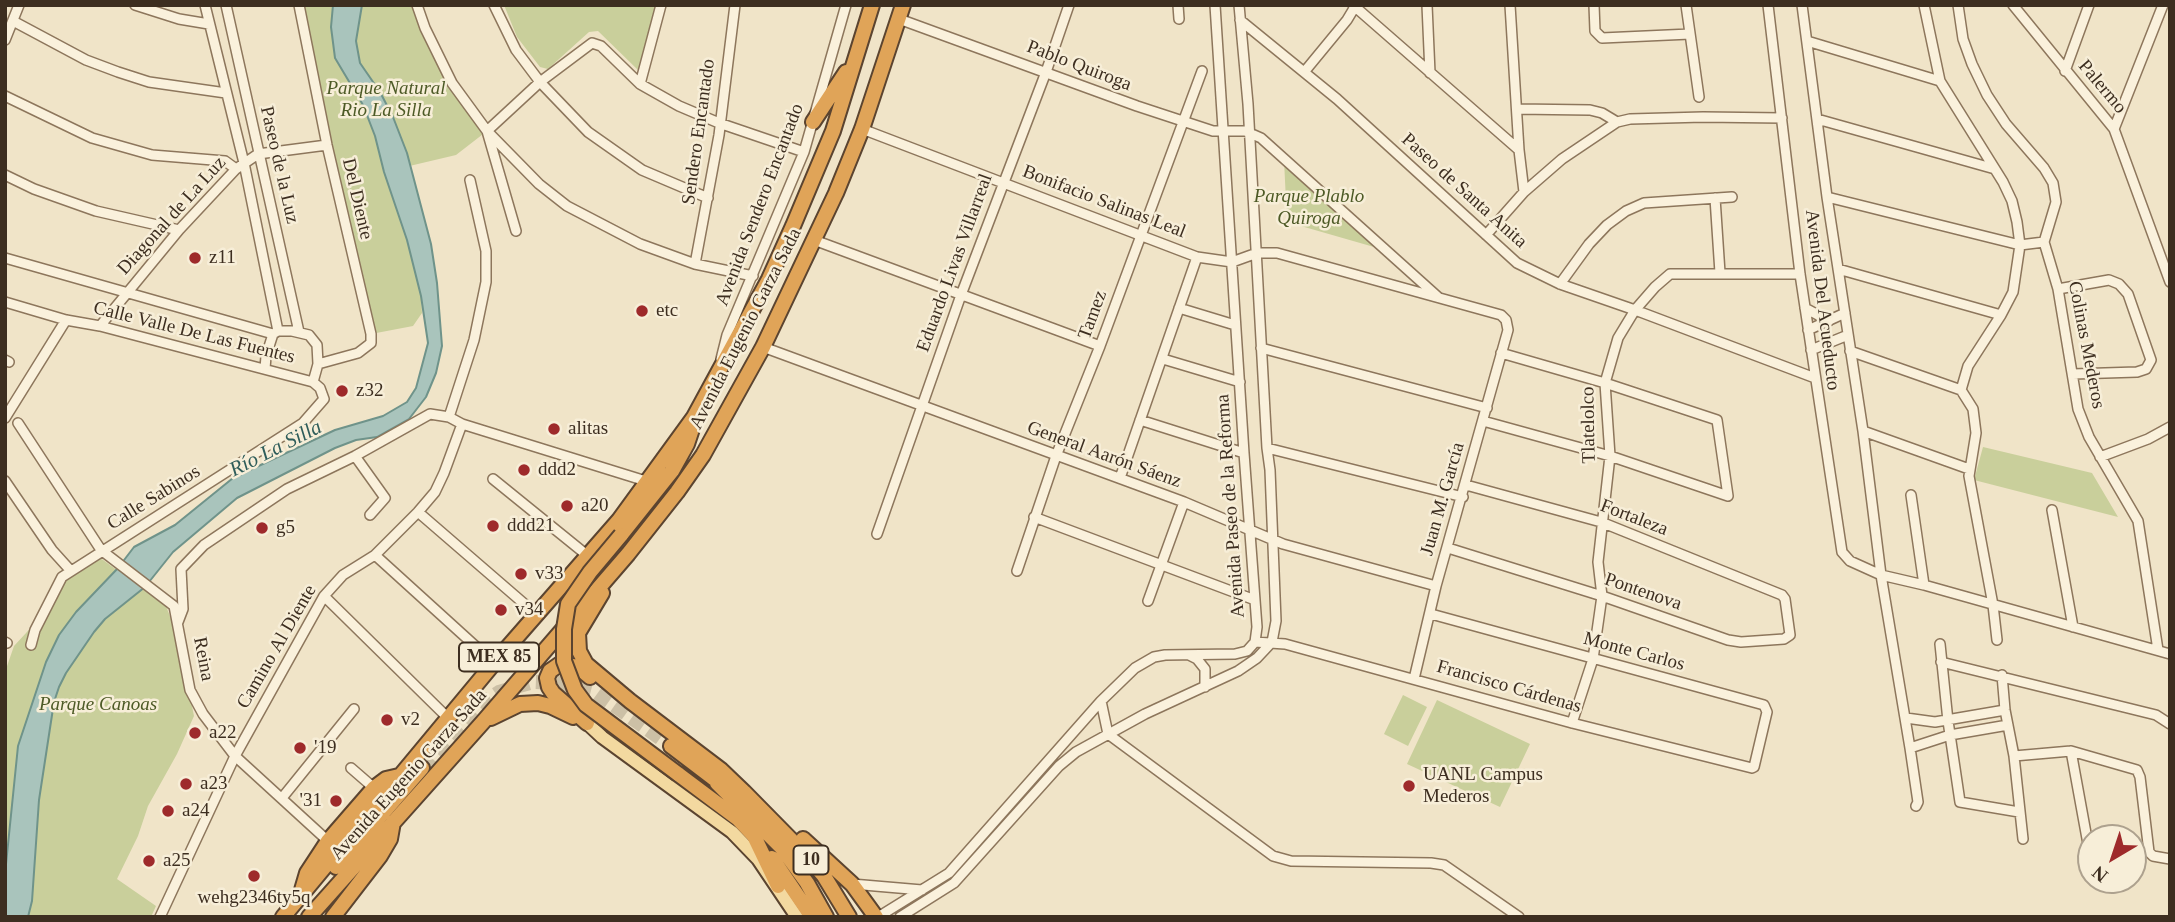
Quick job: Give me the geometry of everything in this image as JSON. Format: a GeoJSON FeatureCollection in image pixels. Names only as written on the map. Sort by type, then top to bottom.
{"type":"FeatureCollection","features":[{"type":"Feature","properties":{"kind":"highway","name":"Avenida Eugenio Garza Sada"},"geometry":{"type":"LineString","coordinates":[[284,917],[494,663],[649,482],[694,417],[718,376],[793,226],[833,131],[872,5]]}},
{"type":"Feature","properties":{"kind":"highway","name":"Avenida Eugenio Garza Sada"},"geometry":{"type":"LineString","coordinates":[[309,917],[628,554],[677,492],[702,455],[763,347],[814,240],[862,129],[901,12]]}},
{"type":"Feature","properties":{"kind":"highway"},"geometry":{"type":"LineString","coordinates":[[813,122],[854,60]]}},
{"type":"Feature","properties":{"kind":"highway","name":"10"},"geometry":{"type":"LineString","coordinates":[[694,417],[687,444],[672,471],[590,572],[568,604],[564,629],[564,662],[575,690],[586,705],[738,819],[754,835],[778,865],[812,917]]}},
{"type":"Feature","properties":{"kind":"highway"},"geometry":{"type":"LineString","coordinates":[[628,554],[581,627],[578,644],[586,664],[630,701]]}},
{"type":"Feature","properties":{"kind":"highway"},"geometry":{"type":"LineString","coordinates":[[587,723],[549,687],[548,674],[556,666],[568,664],[578,667],[615,695],[630,701]]}},
{"type":"Feature","properties":{"kind":"highway","name":"10"},"geometry":{"type":"LineString","coordinates":[[630,701],[722,770],[763,810],[811,861],[842,902],[849,917]]}},
{"type":"Feature","properties":{"kind":"highway"},"geometry":{"type":"LineString","coordinates":[[483,722],[512,707],[538,703],[587,723]]}},
{"type":"Feature","properties":{"kind":"highway"},"geometry":{"type":"LineString","coordinates":[[671,746],[717,783],[781,846],[807,883],[826,917]]}},
{"type":"Feature","properties":{"kind":"highway"},"geometry":{"type":"LineString","coordinates":[[284,917],[339,864],[422,768]]}},
{"type":"Feature","properties":{"kind":"highway"},"geometry":{"type":"LineString","coordinates":[[301,895],[307,873],[328,841],[374,788],[386,779],[400,776]]}},
{"type":"Feature","properties":{"kind":"highway"},"geometry":{"type":"LineString","coordinates":[[717,783],[763,810]]}},
{"type":"Feature","properties":{"kind":"highway"},"geometry":{"type":"LineString","coordinates":[[744,792],[773,812],[852,884],[877,917]]}},
{"type":"Feature","properties":{"kind":"highway"},"geometry":{"type":"LineString","coordinates":[[333,917],[380,856],[390,839],[393,821]]}},
{"type":"Feature","properties":{"kind":"highway"},"geometry":{"type":"LineString","coordinates":[[754,835],[778,886]]}},
{"type":"Feature","properties":{"kind":"main road"},"geometry":{"type":"LineString","coordinates":[[587,723],[732,832],[758,859],[797,917]]}},
{"type":"Feature","properties":{"kind":"street"},"geometry":{"type":"LineString","coordinates":[[5,40],[19,5]]}},
{"type":"Feature","properties":{"kind":"street"},"geometry":{"type":"LineString","coordinates":[[135,5],[179,19],[209,24]]}},
{"type":"Feature","properties":{"kind":"street","name":"Paseo de la Luz"},"geometry":{"type":"LineString","coordinates":[[205,5],[226,93],[275,332]]}},
{"type":"Feature","properties":{"kind":"street","name":"Paseo de la Luz"},"geometry":{"type":"LineString","coordinates":[[226,5],[299,332]]}},
{"type":"Feature","properties":{"kind":"street","name":"Del Diente"},"geometry":{"type":"LineString","coordinates":[[299,5],[371,343],[359,353],[318,364]]}},
{"type":"Feature","properties":{"kind":"street"},"geometry":{"type":"LineString","coordinates":[[417,5],[443,66],[487,131],[539,184],[567,206],[640,244],[695,264],[753,276]]}},
{"type":"Feature","properties":{"kind":"street"},"geometry":{"type":"LineString","coordinates":[[494,5],[511,42],[540,82],[588,132],[642,170],[708,198]]}},
{"type":"Feature","properties":{"kind":"street"},"geometry":{"type":"LineString","coordinates":[[640,84],[661,5]]}},
{"type":"Feature","properties":{"kind":"street","name":"Sendero Encantado"},"geometry":{"type":"LineString","coordinates":[[695,264],[708,198],[735,5]]}},
{"type":"Feature","properties":{"kind":"street","name":"Avenida Sendero Encantado"},"geometry":{"type":"LineString","coordinates":[[718,376],[727,335],[804,152],[846,5]]}},
{"type":"Feature","properties":{"kind":"street","name":"Eduardo Livas Villarreal"},"geometry":{"type":"LineString","coordinates":[[877,534],[961,295],[1069,5]]}},
{"type":"Feature","properties":{"kind":"street"},"geometry":{"type":"LineString","coordinates":[[1178,5],[1179,19]]}},
{"type":"Feature","properties":{"kind":"street","name":"Avenida Paseo de la Reforma"},"geometry":{"type":"LineString","coordinates":[[877,917],[949,873],[1101,701],[1135,668],[1154,657],[1234,654],[1247,651],[1255,642],[1257,627],[1215,5]]}},
{"type":"Feature","properties":{"kind":"street","name":"Avenida Paseo de la Reforma"},"geometry":{"type":"LineString","coordinates":[[1239,5],[1248,104],[1274,541],[1276,621],[1272,642]]}},
{"type":"Feature","properties":{"kind":"street"},"geometry":{"type":"LineString","coordinates":[[1427,5],[1430,73]]}},
{"type":"Feature","properties":{"kind":"street"},"geometry":{"type":"LineString","coordinates":[[1510,5],[1524,192]]}},
{"type":"Feature","properties":{"kind":"street"},"geometry":{"type":"LineString","coordinates":[[1594,5],[1595,31],[1602,38],[1690,34]]}},
{"type":"Feature","properties":{"kind":"street"},"geometry":{"type":"LineString","coordinates":[[1686,5],[1699,97]]}},
{"type":"Feature","properties":{"kind":"street","name":"Avenida Del Acueducto"},"geometry":{"type":"LineString","coordinates":[[1768,5],[1800,274],[1840,548],[1850,561],[1881,575]]}},
{"type":"Feature","properties":{"kind":"street","name":"Avenida Del Acueducto"},"geometry":{"type":"LineString","coordinates":[[1802,5],[1881,575],[1918,802],[1916,806]]}},
{"type":"Feature","properties":{"kind":"street"},"geometry":{"type":"LineString","coordinates":[[1827,197],[2020,245],[2044,242],[2056,202],[2053,183],[2044,168],[2006,124],[1987,95],[1972,64],[1958,5]]}},
{"type":"Feature","properties":{"kind":"street","name":"Palermo"},"geometry":{"type":"LineString","coordinates":[[2013,5],[2114,129],[2170,282]]}},
{"type":"Feature","properties":{"kind":"street"},"geometry":{"type":"LineString","coordinates":[[2065,71],[2089,5]]}},
{"type":"Feature","properties":{"kind":"street"},"geometry":{"type":"LineString","coordinates":[[2114,129],[2163,5]]}},
{"type":"Feature","properties":{"kind":"street"},"geometry":{"type":"LineString","coordinates":[[1305,71],[1355,6],[1519,150]]}},
{"type":"Feature","properties":{"kind":"street"},"geometry":{"type":"LineString","coordinates":[[1923,6],[1940,81],[2012,201],[2020,245],[2013,292],[1968,366],[1961,390]]}},
{"type":"Feature","properties":{"kind":"street","name":"Pablo Quiroga"},"geometry":{"type":"LineString","coordinates":[[901,12],[1046,72],[1183,121],[1213,131],[1248,133]]}},
{"type":"Feature","properties":{"kind":"street","name":"Paseo de Santa Anita"},"geometry":{"type":"LineString","coordinates":[[1240,20],[1305,71],[1517,263],[1560,284],[1815,378]]}},
{"type":"Feature","properties":{"kind":"street"},"geometry":{"type":"LineString","coordinates":[[13,21],[86,60],[118,72],[159,84],[226,93]]}},
{"type":"Feature","properties":{"kind":"street"},"geometry":{"type":"LineString","coordinates":[[1807,41],[1940,81]]}},
{"type":"Feature","properties":{"kind":"street"},"geometry":{"type":"LineString","coordinates":[[487,131],[540,82],[592,43],[601,46],[640,84],[679,106],[719,123],[804,152]]}},
{"type":"Feature","properties":{"kind":"street","name":"Tamez"},"geometry":{"type":"LineString","coordinates":[[1017,571],[1056,456],[1101,346],[1202,71]]}},
{"type":"Feature","properties":{"kind":"street"},"geometry":{"type":"LineString","coordinates":[[5,96],[92,138],[152,155],[225,161],[240,166]]}},
{"type":"Feature","properties":{"kind":"street"},"geometry":{"type":"LineString","coordinates":[[1517,109],[1590,110],[1602,113],[1617,122]]}},
{"type":"Feature","properties":{"kind":"street"},"geometry":{"type":"LineString","coordinates":[[1486,235],[1524,192],[1562,159],[1617,122],[1654,118],[1782,118]]}},
{"type":"Feature","properties":{"kind":"street"},"geometry":{"type":"LineString","coordinates":[[1816,119],[1995,169]]}},
{"type":"Feature","properties":{"kind":"street","name":"Bonifacio Salinas Leal"},"geometry":{"type":"LineString","coordinates":[[862,129],[1197,257],[1232,262],[1257,253]]}},
{"type":"Feature","properties":{"kind":"street"},"geometry":{"type":"LineString","coordinates":[[487,131],[516,231]]}},
{"type":"Feature","properties":{"kind":"street"},"geometry":{"type":"LineString","coordinates":[[1248,133],[1261,138],[1440,299]]}},
{"type":"Feature","properties":{"kind":"street"},"geometry":{"type":"LineString","coordinates":[[258,154],[327,145]]}},
{"type":"Feature","properties":{"kind":"street","name":"Diagonal de La Luz"},"geometry":{"type":"LineString","coordinates":[[100,326],[178,230],[240,166],[258,154]]}},
{"type":"Feature","properties":{"kind":"street"},"geometry":{"type":"LineString","coordinates":[[5,175],[44,193],[96,211],[178,230]]}},
{"type":"Feature","properties":{"kind":"street"},"geometry":{"type":"LineString","coordinates":[[449,417],[474,340],[486,282],[484,235],[470,180]]}},
{"type":"Feature","properties":{"kind":"street"},"geometry":{"type":"LineString","coordinates":[[1560,284],[1589,244],[1607,225],[1626,211],[1644,203],[1732,197]]}},
{"type":"Feature","properties":{"kind":"street"},"geometry":{"type":"LineString","coordinates":[[1715,198],[1720,272]]}},
{"type":"Feature","properties":{"kind":"street"},"geometry":{"type":"LineString","coordinates":[[814,240],[1101,346]]}},
{"type":"Feature","properties":{"kind":"street","name":"Colinas Mederos"},"geometry":{"type":"LineString","coordinates":[[2044,242],[2058,289],[2078,410],[2089,437],[2138,522],[2158,650]]}},
{"type":"Feature","properties":{"kind":"street"},"geometry":{"type":"LineString","coordinates":[[1257,253],[1277,253],[1440,299]]}},
{"type":"Feature","properties":{"kind":"street"},"geometry":{"type":"LineString","coordinates":[[1120,478],[1197,257]]}},
{"type":"Feature","properties":{"kind":"street"},"geometry":{"type":"LineString","coordinates":[[5,258],[275,332],[299,332],[309,335],[317,345],[318,364]]}},
{"type":"Feature","properties":{"kind":"street"},"geometry":{"type":"LineString","coordinates":[[1838,269],[2001,315]]}},
{"type":"Feature","properties":{"kind":"street","name":"Tlatelolco"},"geometry":{"type":"LineString","coordinates":[[1572,723],[1593,659],[1602,596],[1598,562],[1609,456],[1605,383],[1618,338],[1635,310],[1670,274],[1800,274]]}},
{"type":"Feature","properties":{"kind":"street"},"geometry":{"type":"LineString","coordinates":[[2058,289],[2109,280],[2119,284],[2128,294],[2151,360],[2146,369],[2137,372],[2073,374]]}},
{"type":"Feature","properties":{"kind":"street","name":"Juan M. García"},"geometry":{"type":"LineString","coordinates":[[1414,678],[1436,586],[1463,497],[1507,330],[1506,320],[1495,312],[1440,299]]}},
{"type":"Feature","properties":{"kind":"street","name":"Calle Valle De Las Fuentes"},"geometry":{"type":"LineString","coordinates":[[5,302],[313,382]]}},
{"type":"Feature","properties":{"kind":"street"},"geometry":{"type":"LineString","coordinates":[[1180,308],[1235,325]]}},
{"type":"Feature","properties":{"kind":"street"},"geometry":{"type":"LineString","coordinates":[[1805,308],[1829,321]]}},
{"type":"Feature","properties":{"kind":"street"},"geometry":{"type":"LineString","coordinates":[[1808,330],[1845,313]]}},
{"type":"Feature","properties":{"kind":"street"},"geometry":{"type":"LineString","coordinates":[[5,418],[66,320]]}},
{"type":"Feature","properties":{"kind":"street"},"geometry":{"type":"LineString","coordinates":[[265,369],[266,356],[275,332]]}},
{"type":"Feature","properties":{"kind":"street"},"geometry":{"type":"LineString","coordinates":[[1811,350],[1848,335]]}},
{"type":"Feature","properties":{"kind":"street","name":"General Aarón Sáenz"},"geometry":{"type":"LineString","coordinates":[[763,347],[1184,502],[1295,549],[1436,586]]}},
{"type":"Feature","properties":{"kind":"street"},"geometry":{"type":"LineString","coordinates":[[1261,348],[1486,408]]}},
{"type":"Feature","properties":{"kind":"street"},"geometry":{"type":"LineString","coordinates":[[1850,351],[1961,390],[1973,409],[1976,433],[1969,468],[1971,494],[1997,640]]}},
{"type":"Feature","properties":{"kind":"street"},"geometry":{"type":"LineString","coordinates":[[1483,421],[1609,456],[1727,496],[1717,420],[1605,383],[1501,353]]}},
{"type":"Feature","properties":{"kind":"street"},"geometry":{"type":"LineString","coordinates":[[1163,359],[1240,382]]}},
{"type":"Feature","properties":{"kind":"street","name":"Calle Sabinos"},"geometry":{"type":"LineString","coordinates":[[31,645],[62,577],[303,423],[324,399],[320,388],[313,382],[318,364]]}},
{"type":"Feature","properties":{"kind":"street"},"geometry":{"type":"LineString","coordinates":[[178,622],[183,609],[181,569],[186,562],[226,529],[287,489],[355,456],[430,414],[449,417],[462,424],[649,482]]}},
{"type":"Feature","properties":{"kind":"street"},"geometry":{"type":"LineString","coordinates":[[1140,420],[1244,453]]}},
{"type":"Feature","properties":{"kind":"street","name":"Reina"},"geometry":{"type":"LineString","coordinates":[[18,424],[102,550],[174,607],[194,701],[235,756],[328,841]]}},
{"type":"Feature","properties":{"kind":"street","name":"Camino Al Diente"},"geometry":{"type":"LineString","coordinates":[[160,917],[235,756],[324,596],[343,575],[375,555],[435,492],[462,424]]}},
{"type":"Feature","properties":{"kind":"street"},"geometry":{"type":"LineString","coordinates":[[2101,457],[2148,439],[2170,427]]}},
{"type":"Feature","properties":{"kind":"street"},"geometry":{"type":"LineString","coordinates":[[1863,431],[1969,468]]}},
{"type":"Feature","properties":{"kind":"street"},"geometry":{"type":"LineString","coordinates":[[1267,448],[1463,497]]}},
{"type":"Feature","properties":{"kind":"street"},"geometry":{"type":"LineString","coordinates":[[355,456],[385,498],[370,515]]}},
{"type":"Feature","properties":{"kind":"street"},"geometry":{"type":"LineString","coordinates":[[493,479],[588,556]]}},
{"type":"Feature","properties":{"kind":"street"},"geometry":{"type":"LineString","coordinates":[[5,481],[52,550],[71,571]]}},
{"type":"Feature","properties":{"kind":"street","name":"Fortaleza"},"geometry":{"type":"LineString","coordinates":[[1466,485],[1601,522],[1785,597]]}},
{"type":"Feature","properties":{"kind":"street"},"geometry":{"type":"LineString","coordinates":[[1911,495],[1924,585]]}},
{"type":"Feature","properties":{"kind":"street"},"geometry":{"type":"LineString","coordinates":[[1148,601],[1184,502]]}},
{"type":"Feature","properties":{"kind":"street"},"geometry":{"type":"LineString","coordinates":[[2052,510],[2073,627]]}},
{"type":"Feature","properties":{"kind":"street"},"geometry":{"type":"LineString","coordinates":[[418,512],[536,614]]}},
{"type":"Feature","properties":{"kind":"street"},"geometry":{"type":"LineString","coordinates":[[1034,517],[1255,600]]}},
{"type":"Feature","properties":{"kind":"street","name":"Pontenova"},"geometry":{"type":"LineString","coordinates":[[1448,548],[1741,642],[1789,637],[1785,597]]}},
{"type":"Feature","properties":{"kind":"street"},"geometry":{"type":"LineString","coordinates":[[375,555],[494,663]]}},
{"type":"Feature","properties":{"kind":"street"},"geometry":{"type":"LineString","coordinates":[[1881,575],[2170,654]]}},
{"type":"Feature","properties":{"kind":"street"},"geometry":{"type":"LineString","coordinates":[[324,596],[448,718]]}},
{"type":"Feature","properties":{"kind":"street","name":"Monte Carlos"},"geometry":{"type":"LineString","coordinates":[[1431,614],[1765,706],[1767,712],[1753,768]]}},
{"type":"Feature","properties":{"kind":"street","name":"Francisco Cárdenas"},"geometry":{"type":"LineString","coordinates":[[1255,642],[1272,642],[1414,678],[1572,723],[1753,768]]}},
{"type":"Feature","properties":{"kind":"street"},"geometry":{"type":"LineString","coordinates":[[900,917],[954,883],[1059,766],[1076,752],[1238,671],[1257,658],[1272,642]]}},
{"type":"Feature","properties":{"kind":"street"},"geometry":{"type":"LineString","coordinates":[[1940,644],[1960,802],[2019,812]]}},
{"type":"Feature","properties":{"kind":"street"},"geometry":{"type":"LineString","coordinates":[[1189,655],[1197,659],[1205,669],[1205,687]]}},
{"type":"Feature","properties":{"kind":"street"},"geometry":{"type":"LineString","coordinates":[[1941,662],[2156,715],[2170,724]]}},
{"type":"Feature","properties":{"kind":"street"},"geometry":{"type":"LineString","coordinates":[[2002,675],[2023,839]]}},
{"type":"Feature","properties":{"kind":"street"},"geometry":{"type":"LineString","coordinates":[[1101,701],[1108,734],[1227,824],[1281,860],[1444,865],[1519,917]]}},
{"type":"Feature","properties":{"kind":"street"},"geometry":{"type":"LineString","coordinates":[[282,798],[354,709]]}},
{"type":"Feature","properties":{"kind":"street"},"geometry":{"type":"LineString","coordinates":[[1906,718],[1927,722],[1948,721],[2005,710]]}},
{"type":"Feature","properties":{"kind":"street"},"geometry":{"type":"LineString","coordinates":[[1927,722],[1930,741]]}},
{"type":"Feature","properties":{"kind":"street"},"geometry":{"type":"LineString","coordinates":[[1910,748],[1950,735],[2008,725]]}},
{"type":"Feature","properties":{"kind":"street"},"geometry":{"type":"LineString","coordinates":[[2014,756],[2071,751],[2133,768],[2138,772],[2150,854],[2170,859]]}},
{"type":"Feature","properties":{"kind":"street"},"geometry":{"type":"LineString","coordinates":[[2071,751],[2084,824]]}},
{"type":"Feature","properties":{"kind":"street"},"geometry":{"type":"LineString","coordinates":[[351,768],[374,788]]}},
{"type":"Feature","properties":{"kind":"street"},"geometry":{"type":"LineString","coordinates":[[852,884],[922,890]]}},
{"type":"Feature","properties":{"kind":"green space","name":"Parque Natural Rio La Silla"},"geometry":{"type":"Polygon","coordinates":[[[302,5],[417,5],[443,66],[487,131],[456,155],[384,172],[401,218],[421,296],[422,313],[413,326],[371,334],[302,5]]]}},
{"type":"Feature","properties":{"kind":"green space"},"geometry":{"type":"Polygon","coordinates":[[[504,5],[657,5],[643,65],[638,70],[598,31],[589,32],[548,69],[540,67],[517,37],[504,5]]]}},
{"type":"Feature","properties":{"kind":"green space","name":"Parque Plablo Quiroga"},"geometry":{"type":"Polygon","coordinates":[[[1284,160],[1378,244],[1374,247],[1287,222],[1284,160]]]}},
{"type":"Feature","properties":{"kind":"green space"},"geometry":{"type":"Polygon","coordinates":[[[1983,447],[2092,473],[2118,517],[1974,480],[1983,447]]]}},
{"type":"Feature","properties":{"kind":"green space","name":"Parque Canoas"},"geometry":{"type":"Polygon","coordinates":[[[99,557],[166,606],[178,637],[194,716],[177,754],[148,806],[138,836],[117,879],[156,906],[151,917],[5,917],[5,672],[14,646],[38,620],[66,578],[99,557]]]}},
{"type":"Feature","properties":{"kind":"green space"},"geometry":{"type":"Polygon","coordinates":[[[1403,695],[1427,707],[1408,746],[1384,734],[1403,695]]]}},
{"type":"Feature","properties":{"kind":"green space"},"geometry":{"type":"Polygon","coordinates":[[[1437,700],[1530,744],[1500,807],[1407,764],[1437,700]]]}},
{"type":"Feature","properties":{"kind":"water"},"geometry":{"type":"Polygon","coordinates":[[[333,5],[362,5],[356,41],[360,63],[380,92],[407,153],[431,244],[437,283],[442,346],[436,373],[426,397],[409,419],[377,437],[356,440],[335,448],[237,498],[173,552],[145,587],[105,619],[94,632],[66,673],[54,702],[39,800],[32,901],[28,917],[5,917],[5,874],[18,746],[46,662],[59,635],[76,612],[134,547],[175,525],[233,478],[335,430],[383,416],[407,402],[416,388],[428,343],[421,296],[375,136],[363,105],[335,58],[331,27],[333,5]]]}},
{"type":"Feature","properties":{"kind":"tunnel"},"geometry":{"type":"LineString","coordinates":[[422,768],[481,704],[499,692],[533,682],[559,683],[595,692],[671,746]]}},
{"type":"Feature","properties":{"kind":"place","name":"z11"},"geometry":{"type":"Point","coordinates":[195,258]}},
{"type":"Feature","properties":{"kind":"place","name":"etc"},"geometry":{"type":"Point","coordinates":[642,311]}},
{"type":"Feature","properties":{"kind":"place","name":"z32"},"geometry":{"type":"Point","coordinates":[342,391]}},
{"type":"Feature","properties":{"kind":"place","name":"alitas"},"geometry":{"type":"Point","coordinates":[554,429]}},
{"type":"Feature","properties":{"kind":"place","name":"ddd2"},"geometry":{"type":"Point","coordinates":[524,470]}},
{"type":"Feature","properties":{"kind":"place","name":"a20"},"geometry":{"type":"Point","coordinates":[567,506]}},
{"type":"Feature","properties":{"kind":"place","name":"ddd21"},"geometry":{"type":"Point","coordinates":[493,526]}},
{"type":"Feature","properties":{"kind":"place","name":"g5"},"geometry":{"type":"Point","coordinates":[262,528]}},
{"type":"Feature","properties":{"kind":"place","name":"v33"},"geometry":{"type":"Point","coordinates":[521,574]}},
{"type":"Feature","properties":{"kind":"place","name":"v34"},"geometry":{"type":"Point","coordinates":[501,610]}},
{"type":"Feature","properties":{"kind":"place","name":"v2"},"geometry":{"type":"Point","coordinates":[387,720]}},
{"type":"Feature","properties":{"kind":"place","name":"a22"},"geometry":{"type":"Point","coordinates":[195,733]}},
{"type":"Feature","properties":{"kind":"place","name":"'19"},"geometry":{"type":"Point","coordinates":[300,748]}},
{"type":"Feature","properties":{"kind":"place","name":"a23"},"geometry":{"type":"Point","coordinates":[186,784]}},
{"type":"Feature","properties":{"kind":"place","name":"UANL Campus Mederos"},"geometry":{"type":"Point","coordinates":[1409,786]}},
{"type":"Feature","properties":{"kind":"place","name":"'31"},"geometry":{"type":"Point","coordinates":[336,801]}},
{"type":"Feature","properties":{"kind":"place","name":"a24"},"geometry":{"type":"Point","coordinates":[168,811]}},
{"type":"Feature","properties":{"kind":"place","name":"a25"},"geometry":{"type":"Point","coordinates":[149,861]}},
{"type":"Feature","properties":{"kind":"place","name":"wehg2346ty5q"},"geometry":{"type":"Point","coordinates":[254,876]}},
{"type":"Feature","properties":{"kind":"water label","name":"Río La Silla"},"geometry":{"type":"Point","coordinates":[276,449]}}]}
